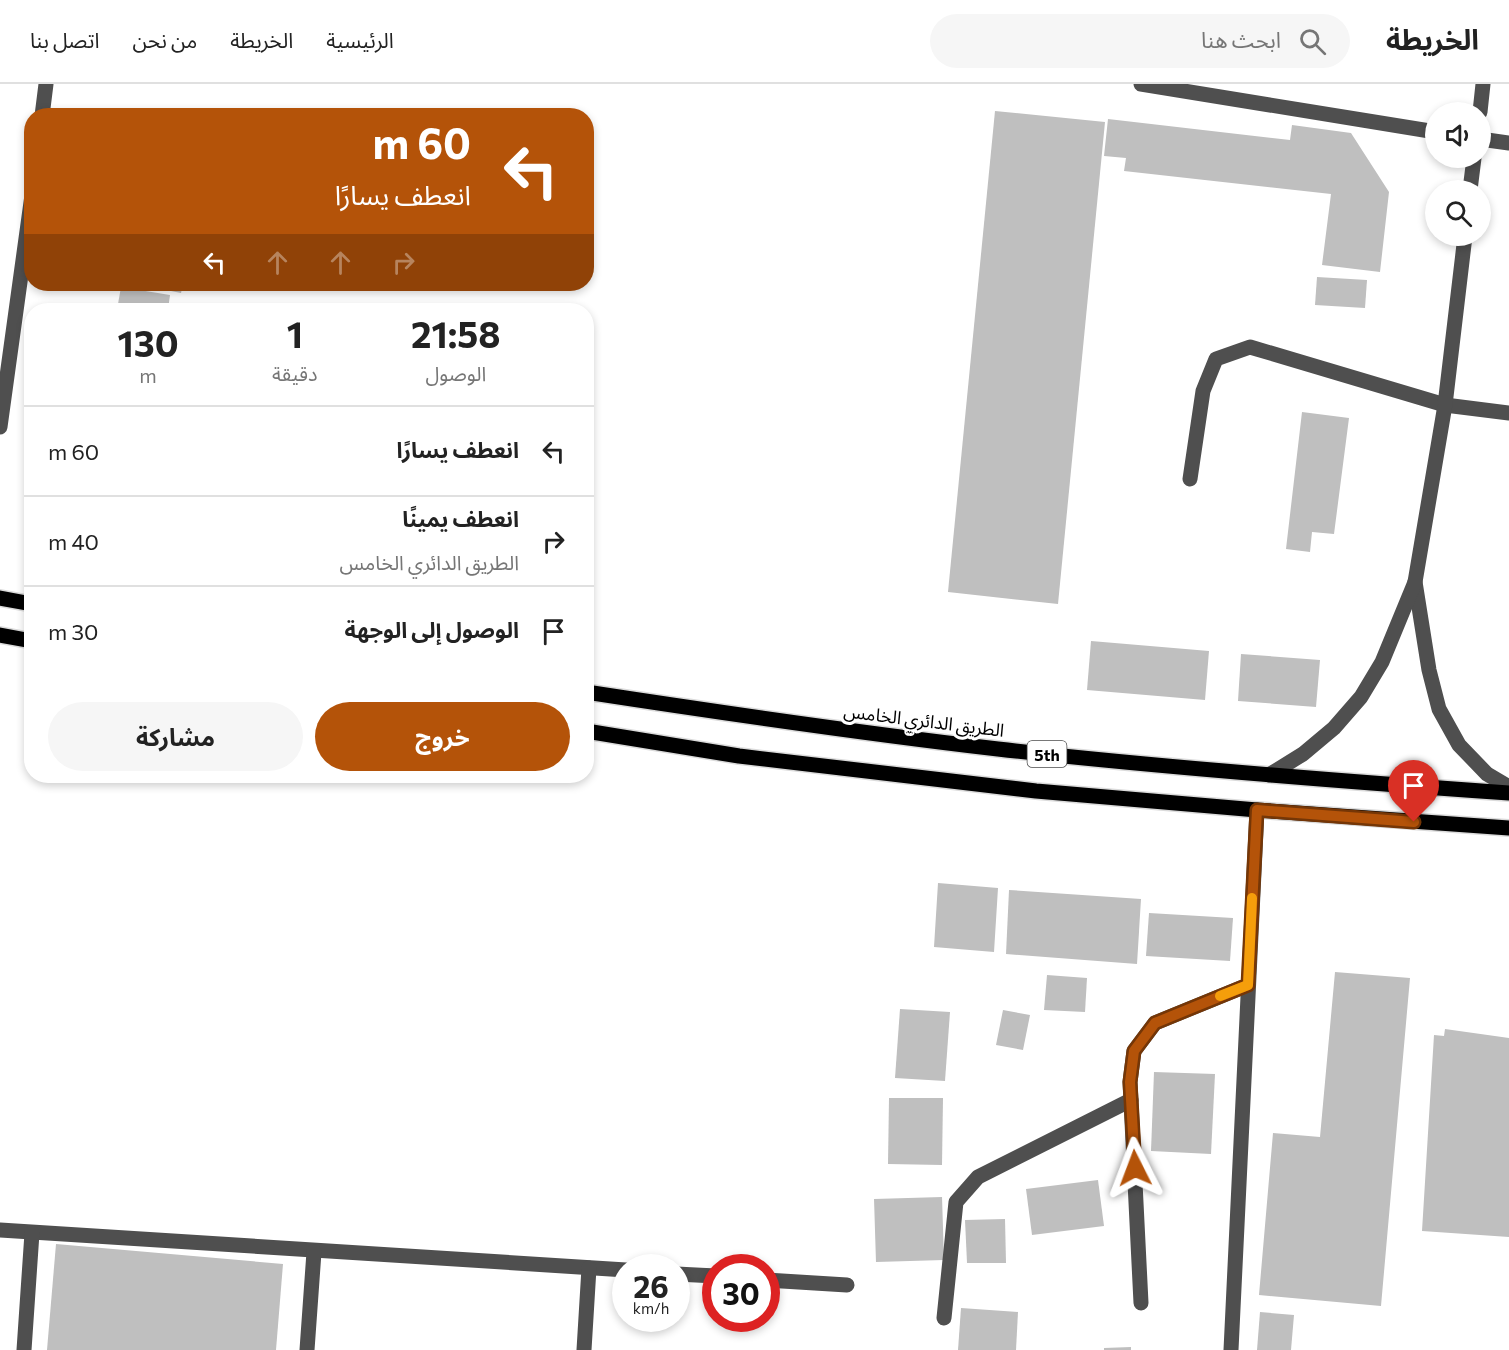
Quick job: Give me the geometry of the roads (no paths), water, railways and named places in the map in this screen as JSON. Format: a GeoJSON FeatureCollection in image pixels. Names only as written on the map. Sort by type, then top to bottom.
{"type":"FeatureCollection","features":[{"type":"Feature","properties":{"kind":"main road"},"geometry":{"type":"LineString","coordinates":[[0,598],[24,602]]}},
{"type":"Feature","properties":{"kind":"main road"},"geometry":{"type":"LineString","coordinates":[[0,635],[24,639]]}},
{"type":"Feature","properties":{"kind":"main road","name":"الطريق الدائري الخامس"},"geometry":{"type":"LineString","coordinates":[[594,693],[760,718],[999,749],[1269,775],[1509,794]]}},
{"type":"Feature","properties":{"kind":"main road","name":"5th"},"geometry":{"type":"LineString","coordinates":[[594,732],[740,756],[1036,791],[1509,828]]}},
{"type":"Feature","properties":{"kind":"street"},"geometry":{"type":"LineString","coordinates":[[43,108],[46,84]]}},
{"type":"Feature","properties":{"kind":"street"},"geometry":{"type":"LineString","coordinates":[[1141,84],[1425,130]]}},
{"type":"Feature","properties":{"kind":"street"},"geometry":{"type":"LineString","coordinates":[[1481,102],[1483,84]]}},
{"type":"Feature","properties":{"kind":"street"},"geometry":{"type":"LineString","coordinates":[[1491,141],[1509,143]]}},
{"type":"Feature","properties":{"kind":"street"},"geometry":{"type":"LineString","coordinates":[[1269,775],[1303,754],[1327,735],[1360,697],[1382,662],[1415,582],[1445,405],[1464,246]]}},
{"type":"Feature","properties":{"kind":"street"},"geometry":{"type":"LineString","coordinates":[[0,427],[24,253]]}},
{"type":"Feature","properties":{"kind":"street"},"geometry":{"type":"LineString","coordinates":[[1190,479],[1203,391],[1216,358],[1250,347],[1445,405],[1509,413]]}},
{"type":"Feature","properties":{"kind":"street"},"geometry":{"type":"LineString","coordinates":[[1415,582],[1429,670],[1438,709],[1459,745],[1487,774],[1509,787]]}},
{"type":"Feature","properties":{"kind":"street"},"geometry":{"type":"LineString","coordinates":[[1231,1350],[1257,810]]}},
{"type":"Feature","properties":{"kind":"street"},"geometry":{"type":"LineString","coordinates":[[1141,1303],[1130,1082],[1134,1051],[1155,1023],[1248,985]]}},
{"type":"Feature","properties":{"kind":"street"},"geometry":{"type":"LineString","coordinates":[[944,1318],[956,1202],[978,1177],[1131,1100]]}},
{"type":"Feature","properties":{"kind":"street"},"geometry":{"type":"LineString","coordinates":[[0,1230],[314,1252],[612,1269]]}},
{"type":"Feature","properties":{"kind":"street"},"geometry":{"type":"LineString","coordinates":[[24,1350],[32,1233]]}},
{"type":"Feature","properties":{"kind":"street"},"geometry":{"type":"LineString","coordinates":[[307,1350],[314,1252]]}},
{"type":"Feature","properties":{"kind":"street"},"geometry":{"type":"LineString","coordinates":[[584,1350],[589,1268]]}},
{"type":"Feature","properties":{"kind":"street"},"geometry":{"type":"LineString","coordinates":[[780,1281],[847,1285]]}}]}
